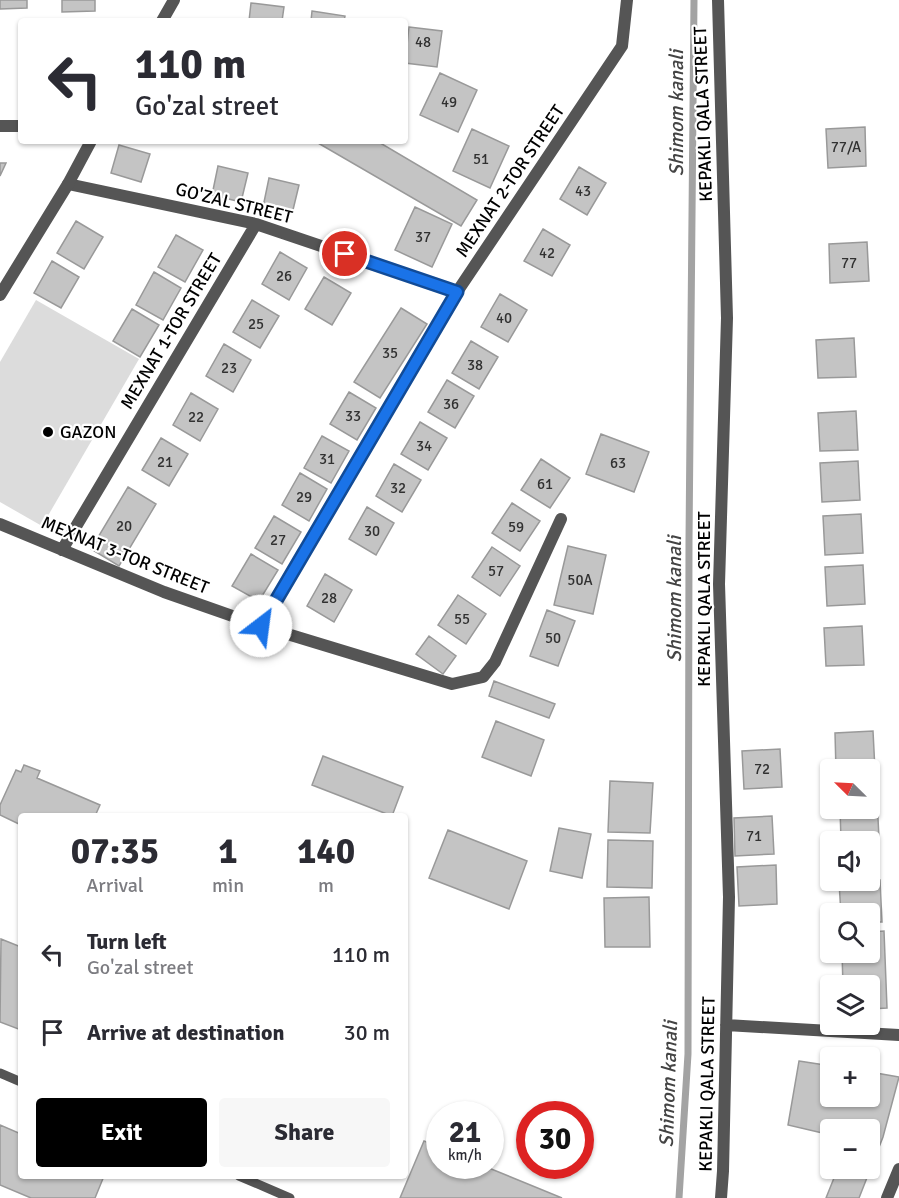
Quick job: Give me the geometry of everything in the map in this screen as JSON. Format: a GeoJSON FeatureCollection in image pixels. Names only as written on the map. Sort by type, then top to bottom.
{"type":"FeatureCollection","features":[{"type":"Feature","properties":{"kind":"street"},"geometry":{"type":"LineString","coordinates":[[164,18],[174,0]]}},
{"type":"Feature","properties":{"kind":"street","name":"MEXNAT 2-TOR STREET"},"geometry":{"type":"LineString","coordinates":[[261,626],[457,292],[622,46],[627,0]]}},
{"type":"Feature","properties":{"kind":"street","name":"KEPAKLI QALA STREET"},"geometry":{"type":"LineString","coordinates":[[718,0],[727,318],[719,584],[729,897],[721,1198]]}},
{"type":"Feature","properties":{"kind":"street"},"geometry":{"type":"LineString","coordinates":[[0,126],[18,126]]}},
{"type":"Feature","properties":{"kind":"street"},"geometry":{"type":"LineString","coordinates":[[0,295],[68,184],[89,144]]}},
{"type":"Feature","properties":{"kind":"street","name":"GO'ZAL STREET"},"geometry":{"type":"LineString","coordinates":[[68,184],[256,224],[457,292]]}},
{"type":"Feature","properties":{"kind":"street","name":"MEXNAT 1-TOR STREET"},"geometry":{"type":"LineString","coordinates":[[62,550],[256,224]]}},
{"type":"Feature","properties":{"kind":"street","name":"MEXNAT 3-TOR STREET"},"geometry":{"type":"LineString","coordinates":[[0,524],[164,592],[261,626],[452,684],[483,677],[495,663],[561,519]]}},
{"type":"Feature","properties":{"kind":"street"},"geometry":{"type":"LineString","coordinates":[[726,1025],[899,1035]]}},
{"type":"Feature","properties":{"kind":"street"},"geometry":{"type":"LineString","coordinates":[[887,1198],[899,1169]]}},
{"type":"Feature","properties":{"kind":"lane"},"geometry":{"type":"LineString","coordinates":[[0,1073],[18,1081]]}},
{"type":"Feature","properties":{"kind":"lane"},"geometry":{"type":"LineString","coordinates":[[246,1179],[290,1198]]}},
{"type":"Feature","properties":{"kind":"shaded area","name":"GAZON"},"geometry":{"type":"Polygon","coordinates":[[[36,300],[139,359],[42,526],[0,502],[0,362],[36,300]]]}},
{"type":"Feature","properties":{"kind":"building"},"geometry":{"type":"Polygon","coordinates":[[[0,0],[27,0],[27,8],[0,9],[0,0]]]}},
{"type":"Feature","properties":{"kind":"building"},"geometry":{"type":"Polygon","coordinates":[[[62,0],[95,0],[95,11],[62,12],[62,0]]]}},
{"type":"Feature","properties":{"kind":"building"},"geometry":{"type":"Polygon","coordinates":[[[251,3],[284,7],[282,18],[249,18],[251,3]]]}},
{"type":"Feature","properties":{"kind":"building"},"geometry":{"type":"Polygon","coordinates":[[[312,11],[345,16],[345,18],[311,18],[312,11]]]}},
{"type":"Feature","properties":{"kind":"building"},"geometry":{"type":"Polygon","coordinates":[[[409,27],[442,31],[437,67],[408,63],[409,27]]]}},
{"type":"Feature","properties":{"kind":"building"},"geometry":{"type":"Polygon","coordinates":[[[440,73],[477,90],[458,132],[420,115],[440,73]]]}},
{"type":"Feature","properties":{"kind":"building"},"geometry":{"type":"Polygon","coordinates":[[[865,127],[866,166],[828,168],[826,129],[865,127]]]}},
{"type":"Feature","properties":{"kind":"building"},"geometry":{"type":"Polygon","coordinates":[[[472,129],[509,146],[490,188],[453,171],[472,129]]]}},
{"type":"Feature","properties":{"kind":"building"},"geometry":{"type":"Polygon","coordinates":[[[320,144],[382,144],[477,200],[461,226],[320,144]]]}},
{"type":"Feature","properties":{"kind":"building"},"geometry":{"type":"Polygon","coordinates":[[[119,145],[150,154],[141,182],[111,173],[119,145]]]}},
{"type":"Feature","properties":{"kind":"building"},"geometry":{"type":"Polygon","coordinates":[[[0,163],[6,163],[0,176],[0,163]]]}},
{"type":"Feature","properties":{"kind":"building"},"geometry":{"type":"Polygon","coordinates":[[[218,166],[248,173],[241,202],[212,195],[218,166]]]}},
{"type":"Feature","properties":{"kind":"building"},"geometry":{"type":"Polygon","coordinates":[[[579,167],[606,183],[587,215],[560,199],[579,167]]]}},
{"type":"Feature","properties":{"kind":"building"},"geometry":{"type":"Polygon","coordinates":[[[269,178],[299,185],[292,214],[263,207],[269,178]]]}},
{"type":"Feature","properties":{"kind":"building"},"geometry":{"type":"Polygon","coordinates":[[[415,207],[452,224],[432,267],[395,250],[415,207]]]}},
{"type":"Feature","properties":{"kind":"building"},"geometry":{"type":"Polygon","coordinates":[[[76,221],[103,237],[84,269],[57,253],[76,221]]]}},
{"type":"Feature","properties":{"kind":"building"},"geometry":{"type":"Polygon","coordinates":[[[543,229],[570,245],[552,276],[524,261],[543,229]]]}},
{"type":"Feature","properties":{"kind":"building"},"geometry":{"type":"Polygon","coordinates":[[[176,235],[203,250],[185,282],[158,267],[176,235]]]}},
{"type":"Feature","properties":{"kind":"building"},"geometry":{"type":"Polygon","coordinates":[[[867,242],[869,281],[830,283],[829,244],[867,242]]]}},
{"type":"Feature","properties":{"kind":"building"},"geometry":{"type":"Polygon","coordinates":[[[280,252],[307,268],[289,300],[262,284],[280,252]]]}},
{"type":"Feature","properties":{"kind":"building"},"geometry":{"type":"Polygon","coordinates":[[[52,261],[79,277],[61,308],[34,293],[52,261]]]}},
{"type":"Feature","properties":{"kind":"building"},"geometry":{"type":"Polygon","coordinates":[[[154,272],[181,288],[163,320],[136,305],[154,272]]]}},
{"type":"Feature","properties":{"kind":"building"},"geometry":{"type":"Polygon","coordinates":[[[324,277],[351,293],[332,325],[305,309],[324,277]]]}},
{"type":"Feature","properties":{"kind":"building"},"geometry":{"type":"Polygon","coordinates":[[[500,294],[527,310],[508,342],[481,327],[500,294]]]}},
{"type":"Feature","properties":{"kind":"building"},"geometry":{"type":"Polygon","coordinates":[[[252,300],[279,316],[260,348],[233,332],[252,300]]]}},
{"type":"Feature","properties":{"kind":"building"},"geometry":{"type":"Polygon","coordinates":[[[401,308],[427,324],[380,398],[354,382],[401,308]]]}},
{"type":"Feature","properties":{"kind":"building"},"geometry":{"type":"Polygon","coordinates":[[[132,309],[159,325],[140,357],[113,341],[132,309]]]}},
{"type":"Feature","properties":{"kind":"building"},"geometry":{"type":"Polygon","coordinates":[[[854,338],[856,377],[818,378],[816,340],[854,338]]]}},
{"type":"Feature","properties":{"kind":"building"},"geometry":{"type":"Polygon","coordinates":[[[471,341],[498,357],[479,389],[452,373],[471,341]]]}},
{"type":"Feature","properties":{"kind":"building"},"geometry":{"type":"Polygon","coordinates":[[[224,344],[251,360],[233,392],[206,376],[224,344]]]}},
{"type":"Feature","properties":{"kind":"building"},"geometry":{"type":"Polygon","coordinates":[[[447,380],[474,396],[455,428],[428,412],[447,380]]]}},
{"type":"Feature","properties":{"kind":"building"},"geometry":{"type":"Polygon","coordinates":[[[349,392],[376,408],[357,440],[330,424],[349,392]]]}},
{"type":"Feature","properties":{"kind":"building"},"geometry":{"type":"Polygon","coordinates":[[[191,393],[218,409],[200,441],[173,425],[191,393]]]}},
{"type":"Feature","properties":{"kind":"building"},"geometry":{"type":"Polygon","coordinates":[[[856,411],[858,450],[820,451],[818,413],[856,411]]]}},
{"type":"Feature","properties":{"kind":"building"},"geometry":{"type":"Polygon","coordinates":[[[420,422],[447,438],[428,470],[401,454],[420,422]]]}},
{"type":"Feature","properties":{"kind":"building"},"geometry":{"type":"Polygon","coordinates":[[[601,434],[649,452],[634,492],[586,474],[601,434]]]}},
{"type":"Feature","properties":{"kind":"building"},"geometry":{"type":"Polygon","coordinates":[[[322,436],[349,451],[331,483],[304,468],[322,436]]]}},
{"type":"Feature","properties":{"kind":"building"},"geometry":{"type":"Polygon","coordinates":[[[161,438],[188,454],[169,486],[142,470],[161,438]]]}},
{"type":"Feature","properties":{"kind":"building"},"geometry":{"type":"Polygon","coordinates":[[[541,459],[570,478],[550,508],[521,490],[541,459]]]}},
{"type":"Feature","properties":{"kind":"building"},"geometry":{"type":"Polygon","coordinates":[[[858,461],[860,500],[822,502],[820,463],[858,461]]]}},
{"type":"Feature","properties":{"kind":"building"},"geometry":{"type":"Polygon","coordinates":[[[394,464],[421,480],[402,512],[376,496],[394,464]]]}},
{"type":"Feature","properties":{"kind":"building"},"geometry":{"type":"Polygon","coordinates":[[[300,473],[327,489],[309,521],[282,505],[300,473]]]}},
{"type":"Feature","properties":{"kind":"building"},"geometry":{"type":"Polygon","coordinates":[[[128,487],[156,504],[119,566],[91,549],[128,487]]]}},
{"type":"Feature","properties":{"kind":"building"},"geometry":{"type":"Polygon","coordinates":[[[512,503],[540,521],[520,551],[492,533],[512,503]]]}},
{"type":"Feature","properties":{"kind":"building"},"geometry":{"type":"Polygon","coordinates":[[[367,507],[394,523],[376,555],[349,539],[367,507]]]}},
{"type":"Feature","properties":{"kind":"building"},"geometry":{"type":"Polygon","coordinates":[[[861,514],[863,553],[825,555],[823,516],[861,514]]]}},
{"type":"Feature","properties":{"kind":"building"},"geometry":{"type":"Polygon","coordinates":[[[274,516],[301,532],[282,564],[255,548],[274,516]]]}},
{"type":"Feature","properties":{"kind":"building"},"geometry":{"type":"Polygon","coordinates":[[[568,546],[606,555],[593,614],[554,605],[568,546]]]}},
{"type":"Feature","properties":{"kind":"building"},"geometry":{"type":"Polygon","coordinates":[[[492,547],[520,566],[500,596],[472,577],[492,547]]]}},
{"type":"Feature","properties":{"kind":"building"},"geometry":{"type":"Polygon","coordinates":[[[251,554],[278,570],[259,601],[232,586],[251,554]]]}},
{"type":"Feature","properties":{"kind":"building"},"geometry":{"type":"Polygon","coordinates":[[[863,565],[865,604],[827,606],[825,567],[863,565]]]}},
{"type":"Feature","properties":{"kind":"building"},"geometry":{"type":"Polygon","coordinates":[[[325,574],[352,590],[334,622],[307,606],[325,574]]]}},
{"type":"Feature","properties":{"kind":"building"},"geometry":{"type":"Polygon","coordinates":[[[458,595],[486,614],[466,644],[438,625],[458,595]]]}},
{"type":"Feature","properties":{"kind":"building"},"geometry":{"type":"Polygon","coordinates":[[[547,610],[575,621],[558,666],[530,656],[547,610]]]}},
{"type":"Feature","properties":{"kind":"building"},"geometry":{"type":"Polygon","coordinates":[[[862,626],[864,665],[826,666],[824,628],[862,626]]]}},
{"type":"Feature","properties":{"kind":"building"},"geometry":{"type":"Polygon","coordinates":[[[429,636],[456,656],[443,674],[416,654],[429,636]]]}},
{"type":"Feature","properties":{"kind":"building"},"geometry":{"type":"Polygon","coordinates":[[[494,681],[555,704],[549,718],[489,696],[494,681]]]}},
{"type":"Feature","properties":{"kind":"building"},"geometry":{"type":"Polygon","coordinates":[[[496,721],[544,740],[531,776],[482,757],[496,721]]]}},
{"type":"Feature","properties":{"kind":"building"},"geometry":{"type":"Polygon","coordinates":[[[873,731],[874,759],[836,759],[835,733],[873,731]]]}},
{"type":"Feature","properties":{"kind":"building"},"geometry":{"type":"Polygon","coordinates":[[[780,749],[782,787],[744,789],[742,751],[780,749]]]}},
{"type":"Feature","properties":{"kind":"building"},"geometry":{"type":"Polygon","coordinates":[[[323,756],[403,787],[393,813],[384,813],[312,785],[323,756]]]}},
{"type":"Feature","properties":{"kind":"building"},"geometry":{"type":"Polygon","coordinates":[[[24,765],[40,771],[37,778],[100,805],[96,813],[18,813],[18,824],[0,815],[0,805],[16,770],[21,772],[24,765]]]}},
{"type":"Feature","properties":{"kind":"building"},"geometry":{"type":"Polygon","coordinates":[[[610,781],[653,783],[650,833],[608,832],[610,781]]]}},
{"type":"Feature","properties":{"kind":"building"},"geometry":{"type":"Polygon","coordinates":[[[772,816],[774,854],[735,856],[734,818],[772,816]]]}},
{"type":"Feature","properties":{"kind":"building"},"geometry":{"type":"Polygon","coordinates":[[[840,819],[878,819],[879,831],[841,831],[840,819]]]}},
{"type":"Feature","properties":{"kind":"building"},"geometry":{"type":"Polygon","coordinates":[[[559,828],[591,834],[582,878],[550,871],[559,828]]]}},
{"type":"Feature","properties":{"kind":"building"},"geometry":{"type":"Polygon","coordinates":[[[448,830],[527,861],[509,909],[429,878],[448,830]]]}},
{"type":"Feature","properties":{"kind":"building"},"geometry":{"type":"Polygon","coordinates":[[[608,840],[653,841],[652,888],[607,887],[608,840]]]}},
{"type":"Feature","properties":{"kind":"building"},"geometry":{"type":"Polygon","coordinates":[[[776,865],[777,904],[739,906],[737,867],[776,865]]]}},
{"type":"Feature","properties":{"kind":"building"},"geometry":{"type":"Polygon","coordinates":[[[880,880],[882,922],[880,922],[880,903],[840,903],[840,891],[880,891],[880,880]]]}},
{"type":"Feature","properties":{"kind":"building"},"geometry":{"type":"Polygon","coordinates":[[[649,897],[650,947],[605,947],[604,898],[649,897]]]}},
{"type":"Feature","properties":{"kind":"building"},"geometry":{"type":"Polygon","coordinates":[[[880,931],[884,931],[887,1008],[880,1008],[880,975],[843,975],[842,963],[880,963],[880,931]]]}},
{"type":"Feature","properties":{"kind":"building"},"geometry":{"type":"Polygon","coordinates":[[[1,939],[18,946],[18,1029],[0,1022],[1,939]]]}},
{"type":"Feature","properties":{"kind":"building"},"geometry":{"type":"Polygon","coordinates":[[[799,1061],[820,1064],[820,1107],[880,1107],[880,1074],[899,1077],[880,1145],[880,1119],[820,1119],[820,1132],[788,1125],[799,1061]]]}},
{"type":"Feature","properties":{"kind":"building"},"geometry":{"type":"Polygon","coordinates":[[[0,1125],[18,1133],[18,1179],[103,1179],[95,1198],[31,1198],[0,1185],[0,1125]]]}},
{"type":"Feature","properties":{"kind":"building"},"geometry":{"type":"Polygon","coordinates":[[[424,1141],[426,1142],[426,1179],[504,1179],[504,1174],[562,1198],[400,1198],[424,1141]]]}},
{"type":"Feature","properties":{"kind":"building"},"geometry":{"type":"Polygon","coordinates":[[[834,1179],[866,1179],[859,1198],[826,1198],[834,1179]]]}},
{"type":"Feature","properties":{"kind":"waterway","name":"Shimom kanali"},"geometry":{"type":"LineString","coordinates":[[679,1198],[688,1054],[689,541],[694,0]]}},
{"type":"Feature","properties":{"kind":"place","name":"GAZON"},"geometry":{"type":"Point","coordinates":[48,432]}},
{"type":"Feature","properties":{"kind":"route"},"geometry":{"type":"LineString","coordinates":[[261,626],[457,292],[345,254]]}}]}
